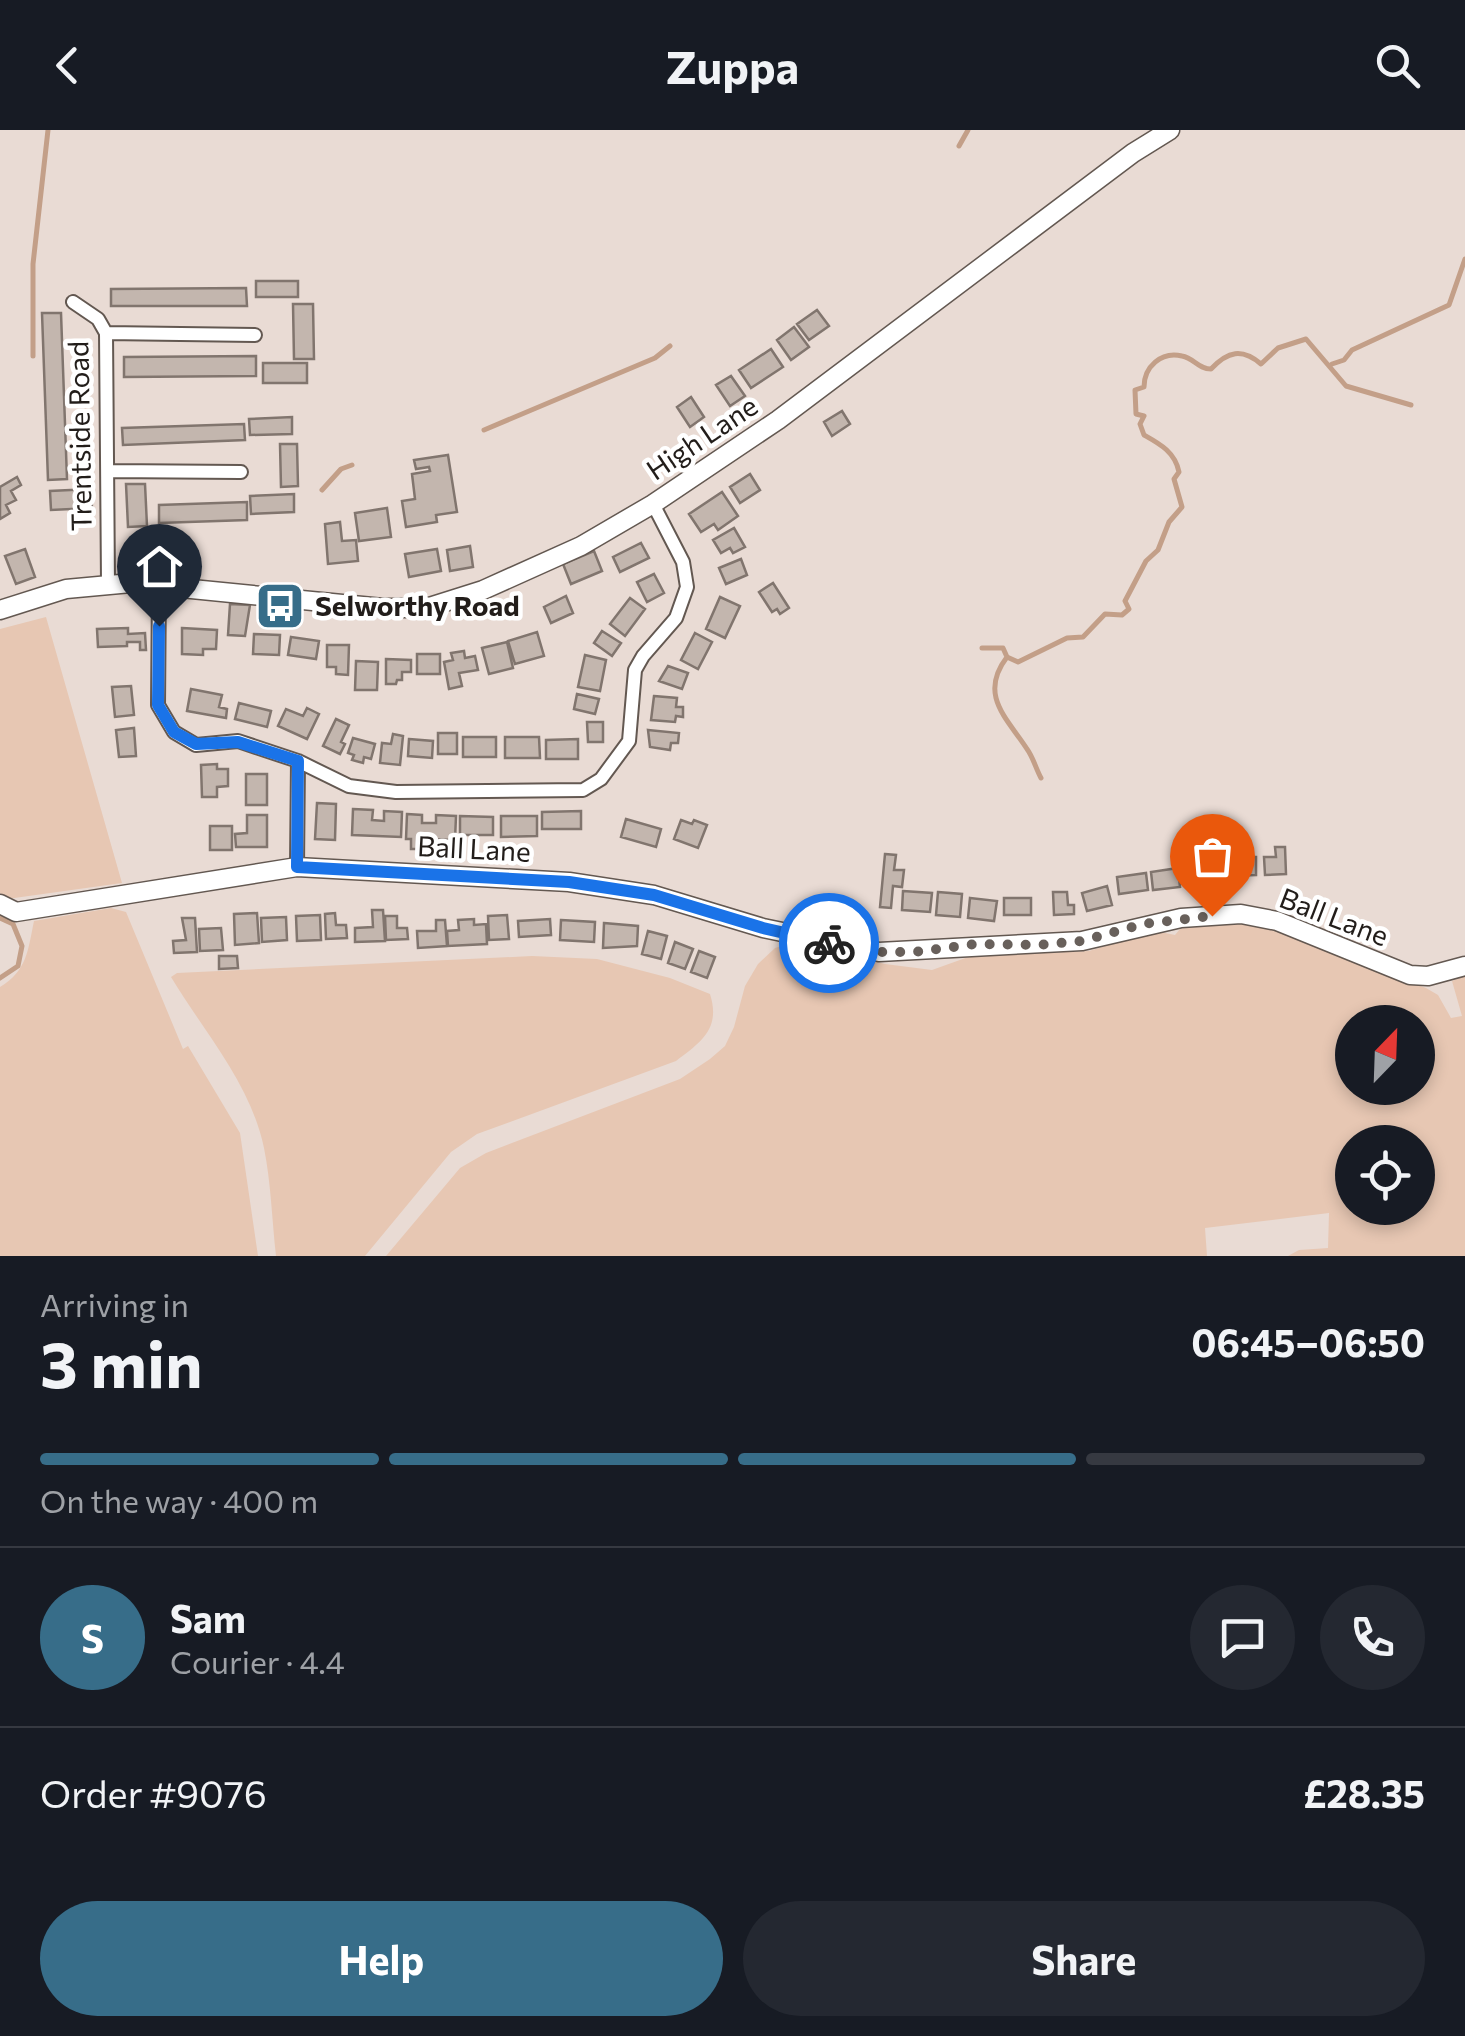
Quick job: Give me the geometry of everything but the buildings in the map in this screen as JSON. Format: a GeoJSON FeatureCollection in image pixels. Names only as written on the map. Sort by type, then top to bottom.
{"type":"FeatureCollection","features":[{"type":"Feature","properties":{"kind":"street","name":"High Lane"},"geometry":{"type":"LineString","coordinates":[[0,610],[54,592],[108,583],[383,608],[426,608],[482,590],[581,546],[778,420],[1133,153],[1170,130]]}},
{"type":"Feature","properties":{"kind":"street","name":"Trentside Road"},"geometry":{"type":"LineString","coordinates":[[72,302],[98,319],[106,333],[108,583]]}},
{"type":"Feature","properties":{"kind":"street"},"geometry":{"type":"LineString","coordinates":[[106,333],[255,334]]}},
{"type":"Feature","properties":{"kind":"street"},"geometry":{"type":"LineString","coordinates":[[108,472],[241,472]]}},
{"type":"Feature","properties":{"kind":"street"},"geometry":{"type":"LineString","coordinates":[[159,586],[158,705],[174,732],[196,744],[238,742],[298,761],[349,786],[396,792],[582,790],[600,778],[629,741],[635,670],[642,656],[676,618],[686,587],[683,562],[652,504]]}},
{"type":"Feature","properties":{"kind":"street"},"geometry":{"type":"LineString","coordinates":[[297,867],[298,761]]}},
{"type":"Feature","properties":{"kind":"street","name":"Ball Lane"},"geometry":{"type":"LineString","coordinates":[[0,904],[16,912],[297,867],[586,884],[654,895],[763,928],[879,952],[1082,941],[1181,918],[1242,914],[1277,921],[1410,975],[1428,976],[1465,966]]}},
{"type":"Feature","properties":{"kind":"shaded area"},"geometry":{"type":"Polygon","coordinates":[[[46,617],[122,883],[7,899],[0,893],[0,629],[46,617]]]}},
{"type":"Feature","properties":{"kind":"shaded area"},"geometry":{"type":"Polygon","coordinates":[[[111,908],[126,912],[183,1049],[188,1046],[240,1133],[258,1256],[0,1256],[0,987],[21,967],[34,921],[111,908]]]}},
{"type":"Feature","properties":{"kind":"shaded area"},"geometry":{"type":"Polygon","coordinates":[[[1220,918],[1272,928],[1426,988],[1438,995],[1451,1018],[1462,1016],[1452,981],[1465,976],[1465,1256],[1288,1256],[1299,1250],[1328,1248],[1329,1213],[1205,1228],[1207,1256],[386,1256],[460,1168],[486,1153],[680,1079],[710,1059],[725,1046],[745,986],[758,964],[775,948],[795,942],[885,964],[932,970],[971,956],[1089,951],[1155,931],[1175,935],[1180,929],[1220,918]]]}},
{"type":"Feature","properties":{"kind":"shaded area"},"geometry":{"type":"Polygon","coordinates":[[[532,956],[597,959],[670,978],[710,994],[711,1026],[701,1041],[676,1061],[477,1134],[451,1152],[365,1256],[276,1256],[268,1175],[258,1125],[238,1080],[171,977],[177,973],[532,956]]]}},
{"type":"Feature","properties":{"kind":"waterway"},"geometry":{"type":"LineString","coordinates":[[33,356],[33,264],[48,130]]}},
{"type":"Feature","properties":{"kind":"waterway"},"geometry":{"type":"LineString","coordinates":[[959,146],[968,130]]}},
{"type":"Feature","properties":{"kind":"waterway"},"geometry":{"type":"LineString","coordinates":[[1332,364],[1344,360],[1352,350],[1449,305],[1465,259]]}},
{"type":"Feature","properties":{"kind":"waterway"},"geometry":{"type":"LineString","coordinates":[[982,648],[1003,648],[1007,657],[1018,662],[1067,638],[1083,637],[1105,614],[1122,615],[1129,609],[1125,601],[1146,561],[1158,550],[1169,522],[1182,507],[1174,479],[1179,472],[1174,459],[1144,435],[1140,424],[1144,416],[1136,414],[1135,390],[1144,387],[1147,373],[1161,358],[1182,356],[1211,369],[1223,358],[1241,354],[1261,364],[1278,348],[1306,339],[1346,386],[1411,405]]}},
{"type":"Feature","properties":{"kind":"waterway"},"geometry":{"type":"LineString","coordinates":[[484,430],[655,358],[670,346]]}},
{"type":"Feature","properties":{"kind":"waterway"},"geometry":{"type":"LineString","coordinates":[[322,490],[341,469],[352,465]]}},
{"type":"Feature","properties":{"kind":"waterway"},"geometry":{"type":"LineString","coordinates":[[1007,657],[995,683],[995,695],[1041,778]]}},
{"type":"Feature","properties":{"kind":"waterway"},"geometry":{"type":"LineString","coordinates":[[0,918],[13,924],[22,946],[18,966],[0,978]]}},
{"type":"Feature","properties":{"kind":"way so far"},"geometry":{"type":"LineString","coordinates":[[829,943],[879,952],[976,944],[1038,945],[1082,941],[1143,924],[1212,916]]}},
{"type":"Feature","properties":{"kind":"place","name":"Selworthy Road"},"geometry":{"type":"Point","coordinates":[280,606]}},
{"type":"Feature","properties":{"kind":"route"},"geometry":{"type":"LineString","coordinates":[[159,626],[158,705],[174,732],[196,744],[238,742],[298,761],[297,867],[569,882],[654,895],[829,943]]}}]}
